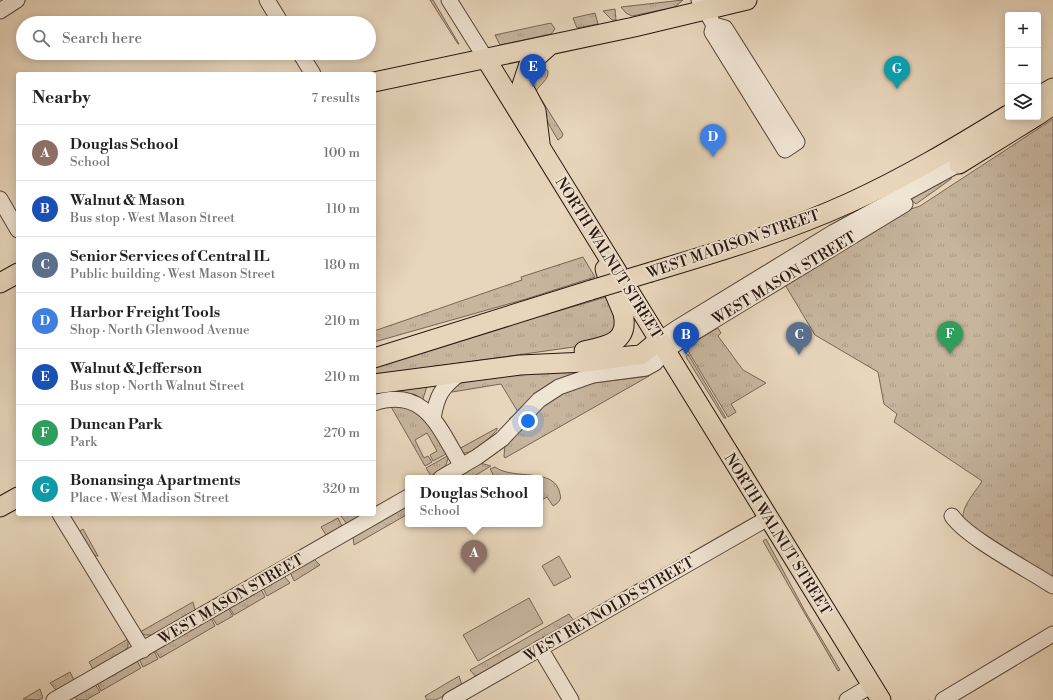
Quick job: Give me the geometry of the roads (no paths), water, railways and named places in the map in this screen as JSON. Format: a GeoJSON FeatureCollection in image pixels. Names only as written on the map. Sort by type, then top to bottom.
{"type":"FeatureCollection","features":[{"type":"Feature","properties":{"kind":"main road"},"geometry":{"type":"LineString","coordinates":[[376,82],[634,27],[747,0]]}},
{"type":"Feature","properties":{"kind":"main road"},"geometry":{"type":"LineString","coordinates":[[541,149],[536,111],[522,84],[529,64],[550,45]]}},
{"type":"Feature","properties":{"kind":"main road","name":"NORTH WALNUT STREET"},"geometry":{"type":"LineString","coordinates":[[486,59],[876,693]]}},
{"type":"Feature","properties":{"kind":"main road"},"geometry":{"type":"LineString","coordinates":[[1041,95],[1053,88]]}},
{"type":"Feature","properties":{"kind":"main road"},"geometry":{"type":"LineString","coordinates":[[1041,113],[1053,105]]}},
{"type":"Feature","properties":{"kind":"main road","name":"WEST MADISON STREET"},"geometry":{"type":"LineString","coordinates":[[376,357],[454,334],[482,323],[745,243],[849,203],[913,172],[1005,117]]}},
{"type":"Feature","properties":{"kind":"main road"},"geometry":{"type":"LineString","coordinates":[[959,164],[1030,120]]}},
{"type":"Feature","properties":{"kind":"main road"},"geometry":{"type":"LineString","coordinates":[[376,384],[520,365],[607,346],[613,343],[621,335],[625,320],[607,275],[602,248]]}},
{"type":"Feature","properties":{"kind":"main road"},"geometry":{"type":"LineString","coordinates":[[0,283],[16,274]]}},
{"type":"Feature","properties":{"kind":"main road"},"geometry":{"type":"LineString","coordinates":[[376,347],[482,323]]}},
{"type":"Feature","properties":{"kind":"main road"},"geometry":{"type":"LineString","coordinates":[[520,365],[586,362],[641,355],[663,345]]}},
{"type":"Feature","properties":{"kind":"main road"},"geometry":{"type":"LineString","coordinates":[[0,507],[16,498]]}},
{"type":"Feature","properties":{"kind":"street"},"geometry":{"type":"LineString","coordinates":[[0,11],[17,0]]}},
{"type":"Feature","properties":{"kind":"street"},"geometry":{"type":"LineString","coordinates":[[267,0],[277,16]]}},
{"type":"Feature","properties":{"kind":"street","name":"NORTH WALNUT STREET"},"geometry":{"type":"LineString","coordinates":[[450,0],[486,59]]}},
{"type":"Feature","properties":{"kind":"street"},"geometry":{"type":"LineString","coordinates":[[706,11],[725,28],[797,142],[785,150],[712,32],[706,11]]}},
{"type":"Feature","properties":{"kind":"street"},"geometry":{"type":"LineString","coordinates":[[304,60],[312,72]]}},
{"type":"Feature","properties":{"kind":"street","name":"WEST MASON STREET"},"geometry":{"type":"LineString","coordinates":[[446,475],[477,457],[512,431],[539,400],[559,387],[593,375],[646,368],[655,363],[663,345],[677,328],[834,232],[959,164]]}},
{"type":"Feature","properties":{"kind":"street"},"geometry":{"type":"LineString","coordinates":[[0,199],[16,227]]}},
{"type":"Feature","properties":{"kind":"street","name":"WEST MASON STREET"},"geometry":{"type":"LineString","coordinates":[[663,345],[905,204]]}},
{"type":"Feature","properties":{"kind":"street"},"geometry":{"type":"LineString","coordinates":[[434,418],[436,404],[442,389],[459,374]]}},
{"type":"Feature","properties":{"kind":"street"},"geometry":{"type":"LineString","coordinates":[[376,402],[387,399],[408,400],[421,406],[434,418],[462,466]]}},
{"type":"Feature","properties":{"kind":"street","name":"WEST MASON STREET"},"geometry":{"type":"LineString","coordinates":[[376,515],[405,499]]}},
{"type":"Feature","properties":{"kind":"street"},"geometry":{"type":"LineString","coordinates":[[61,516],[142,650]]}},
{"type":"Feature","properties":{"kind":"street","name":"WEST MASON STREET"},"geometry":{"type":"LineString","coordinates":[[54,700],[375,516]]}},
{"type":"Feature","properties":{"kind":"street"},"geometry":{"type":"LineString","coordinates":[[952,516],[957,523],[986,544],[1053,586]]}},
{"type":"Feature","properties":{"kind":"street","name":"WEST REYNOLDS STREET"},"geometry":{"type":"LineString","coordinates":[[450,700],[768,518]]}},
{"type":"Feature","properties":{"kind":"street"},"geometry":{"type":"LineString","coordinates":[[943,700],[1053,634]]}},
{"type":"Feature","properties":{"kind":"street"},"geometry":{"type":"LineString","coordinates":[[540,648],[571,700]]}},
{"type":"Feature","properties":{"kind":"street"},"geometry":{"type":"LineString","coordinates":[[847,700],[876,693]]}},
{"type":"Feature","properties":{"kind":"place","name":"Walnut & Jefferson"},"geometry":{"type":"Point","coordinates":[533,87]}},
{"type":"Feature","properties":{"kind":"place","name":"Bonansinga Apartments"},"geometry":{"type":"Point","coordinates":[897,89]}},
{"type":"Feature","properties":{"kind":"place","name":"Harbor Freight Tools"},"geometry":{"type":"Point","coordinates":[713,157]}},
{"type":"Feature","properties":{"kind":"place","name":"Duncan Park"},"geometry":{"type":"Point","coordinates":[950,354]}},
{"type":"Feature","properties":{"kind":"place","name":"Walnut & Mason"},"geometry":{"type":"Point","coordinates":[686,355]}},
{"type":"Feature","properties":{"kind":"place","name":"Senior Services of Central IL"},"geometry":{"type":"Point","coordinates":[799,355]}},
{"type":"Feature","properties":{"kind":"place","name":"Douglas School"},"geometry":{"type":"Point","coordinates":[474,573]}}]}
